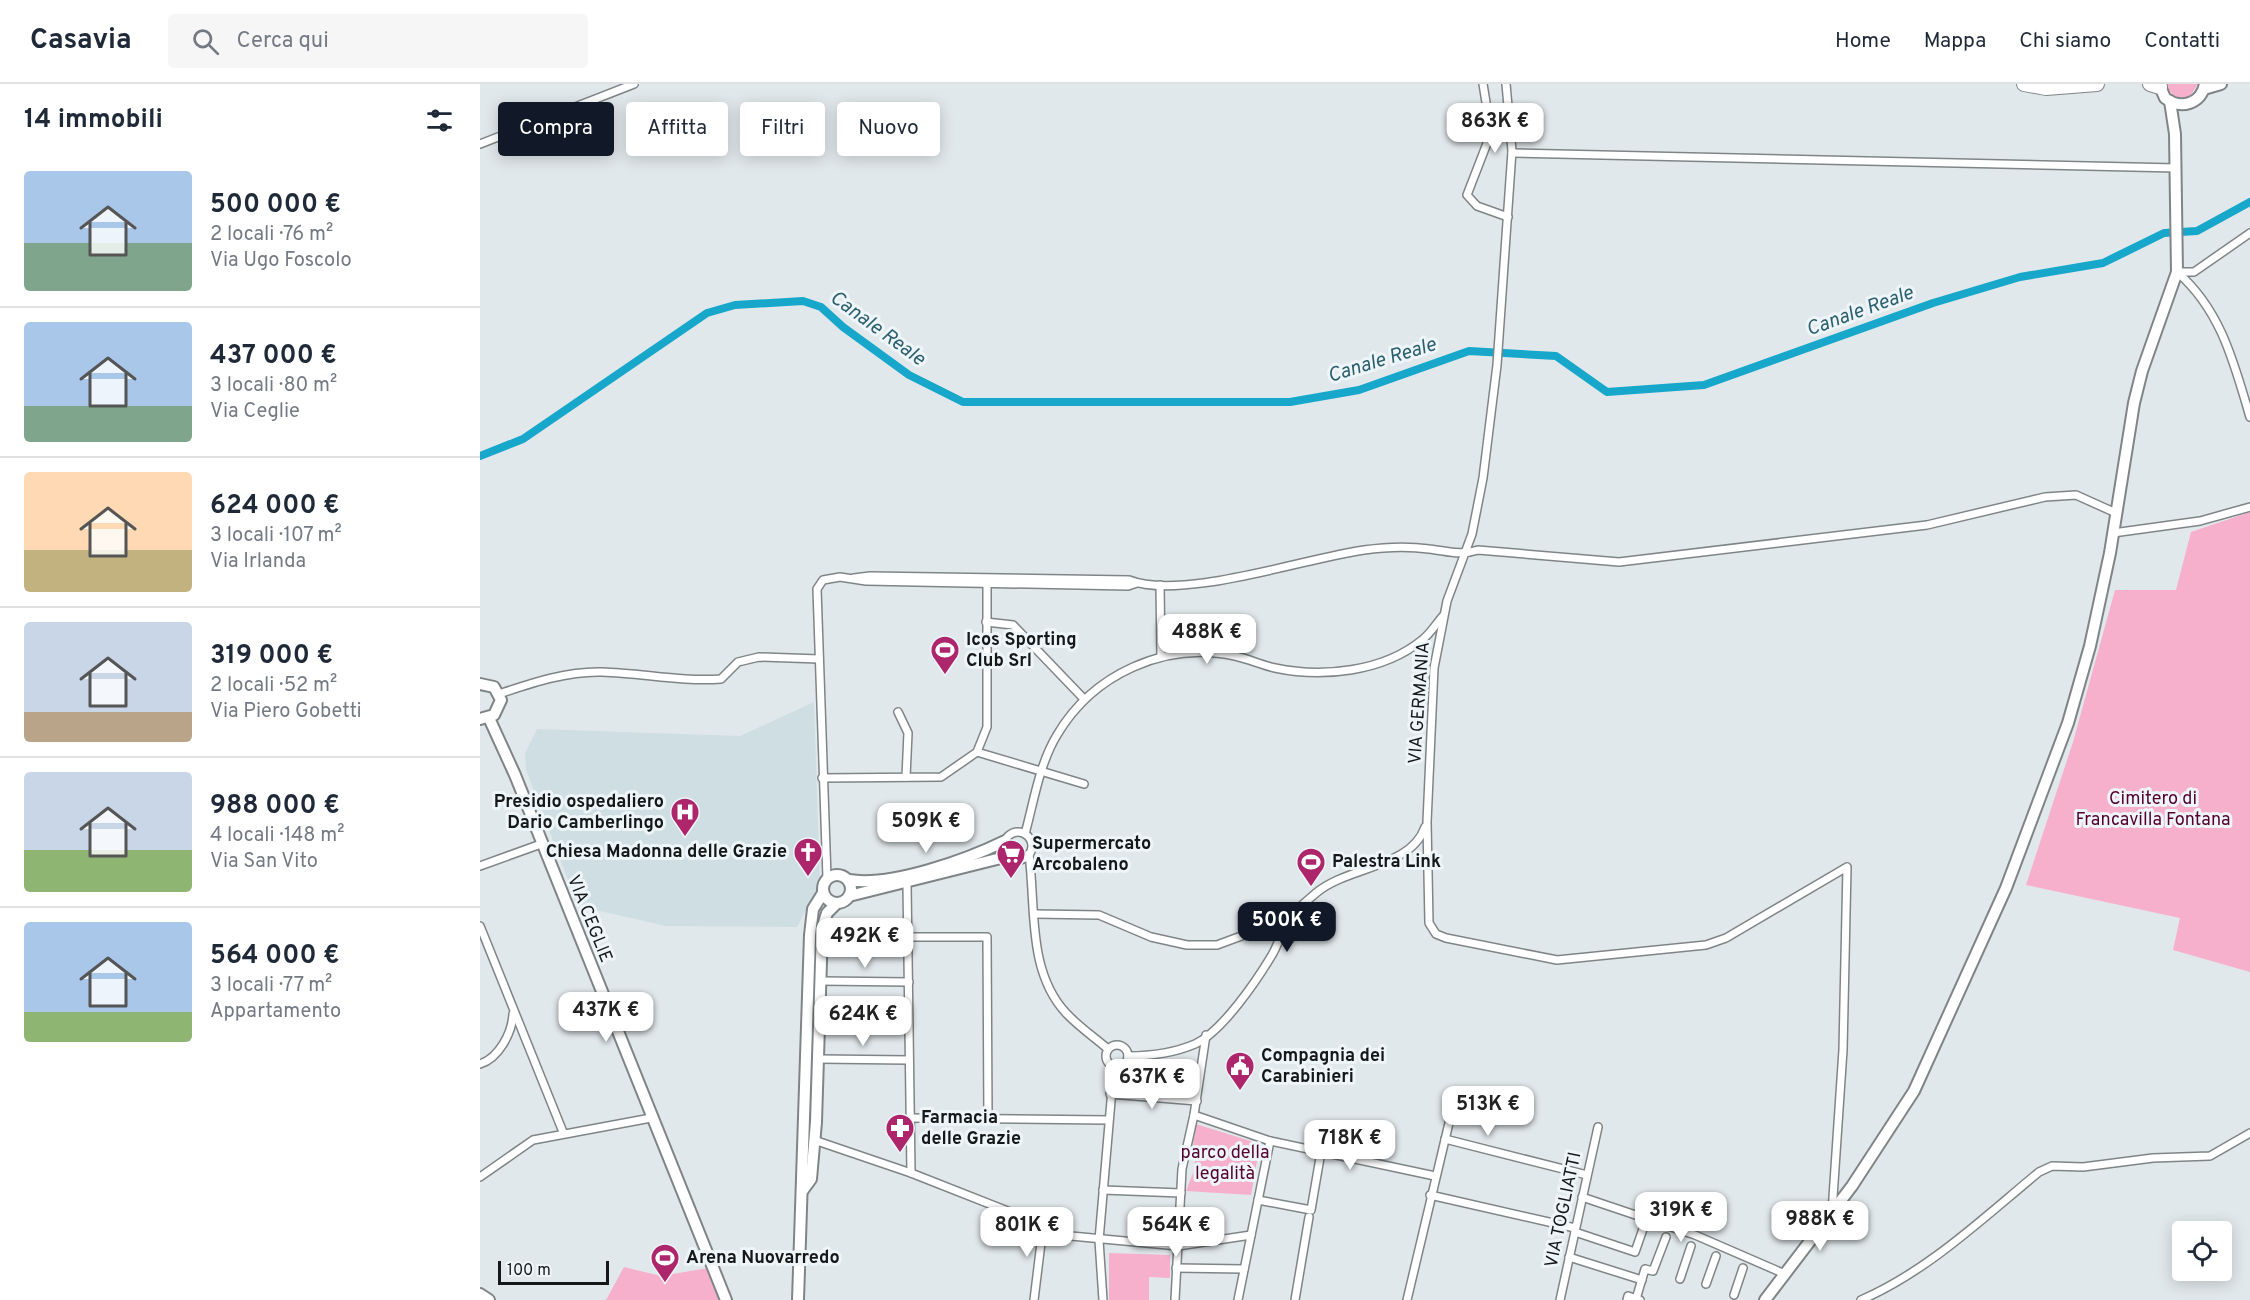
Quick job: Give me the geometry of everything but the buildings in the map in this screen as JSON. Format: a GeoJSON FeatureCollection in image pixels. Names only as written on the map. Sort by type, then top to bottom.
{"type":"FeatureCollection","features":[{"type":"Feature","properties":{"kind":"highway"},"geometry":{"type":"LineString","coordinates":[[2024,84],[2046,88],[2097,84]]}},
{"type":"Feature","properties":{"kind":"street"},"geometry":{"type":"LineString","coordinates":[[480,144],[634,84]]}},
{"type":"Feature","properties":{"kind":"street"},"geometry":{"type":"LineString","coordinates":[[1483,84],[1491,133],[1467,195],[1477,206],[1508,217]]}},
{"type":"Feature","properties":{"kind":"street","name":"VIA GERMANIA"},"geometry":{"type":"LineString","coordinates":[[1506,84],[1512,153],[1497,365],[1483,478],[1464,555],[1444,615],[1432,698],[1427,822],[1429,923],[1436,934],[1551,960],[1706,945],[1726,938],[1847,867],[1844,1050],[1832,1212]]}},
{"type":"Feature","properties":{"kind":"street"},"geometry":{"type":"LineString","coordinates":[[2175,134],[2179,118],[2187,104],[2200,96],[2204,87],[2221,84]]}},
{"type":"Feature","properties":{"kind":"street"},"geometry":{"type":"LineString","coordinates":[[1765,1300],[1852,1186],[1914,1091],[2006,888],[2068,723],[2090,646],[2113,533],[2134,403],[2142,371],[2177,272],[2175,134],[2170,101],[2156,85]]}},
{"type":"Feature","properties":{"kind":"street"},"geometry":{"type":"LineString","coordinates":[[2170,101],[2187,104]]}},
{"type":"Feature","properties":{"kind":"street"},"geometry":{"type":"LineString","coordinates":[[1512,153],[2176,168]]}},
{"type":"Feature","properties":{"kind":"street"},"geometry":{"type":"LineString","coordinates":[[2177,272],[2194,272],[2250,233]]}},
{"type":"Feature","properties":{"kind":"street"},"geometry":{"type":"LineString","coordinates":[[2177,272],[2193,286],[2217,321],[2234,362],[2250,417]]}},
{"type":"Feature","properties":{"kind":"street"},"geometry":{"type":"LineString","coordinates":[[798,1300],[810,935],[813,909],[823,893],[827,878],[817,588],[823,580],[840,577],[866,581],[987,585],[1160,585],[1205,582],[1364,550],[1428,549],[1464,555],[1478,550],[1619,562],[1927,525],[2045,497],[2076,495],[2116,513]]}},
{"type":"Feature","properties":{"kind":"street"},"geometry":{"type":"LineString","coordinates":[[2113,533],[2200,521],[2250,507]]}},
{"type":"Feature","properties":{"kind":"street"},"geometry":{"type":"LineString","coordinates":[[854,578],[870,576],[1129,580],[1137,584]]}},
{"type":"Feature","properties":{"kind":"street"},"geometry":{"type":"LineString","coordinates":[[822,778],[941,777],[977,752],[987,727],[987,585]]}},
{"type":"Feature","properties":{"kind":"street"},"geometry":{"type":"LineString","coordinates":[[1160,585],[1161,657]]}},
{"type":"Feature","properties":{"kind":"street"},"geometry":{"type":"LineString","coordinates":[[1025,834],[1041,771],[1057,735],[1084,699],[1112,676],[1161,657],[1203,652],[1235,656],[1284,669],[1334,672],[1398,655],[1422,640],[1444,615]]}},
{"type":"Feature","properties":{"kind":"street"},"geometry":{"type":"LineString","coordinates":[[986,622],[1013,625],[1084,699]]}},
{"type":"Feature","properties":{"kind":"street"},"geometry":{"type":"LineString","coordinates":[[480,684],[490,685],[499,694],[561,676],[601,672],[702,680],[721,679],[738,662],[759,657],[819,660]]}},
{"type":"Feature","properties":{"kind":"street","name":"VIA CEGLIE"},"geometry":{"type":"LineString","coordinates":[[499,694],[500,706],[484,718],[515,775],[726,1300]]}},
{"type":"Feature","properties":{"kind":"street"},"geometry":{"type":"LineString","coordinates":[[898,712],[908,733],[906,777]]}},
{"type":"Feature","properties":{"kind":"street"},"geometry":{"type":"LineString","coordinates":[[977,752],[1084,784]]}},
{"type":"Feature","properties":{"kind":"street"},"geometry":{"type":"LineString","coordinates":[[1128,1056],[1170,1052],[1197,1043],[1250,990],[1273,953],[1290,918],[1317,891],[1344,875],[1406,853],[1421,839],[1427,822]]}},
{"type":"Feature","properties":{"kind":"street"},"geometry":{"type":"LineString","coordinates":[[827,878],[837,874],[849,880],[867,883],[969,858],[1005,842],[1015,832],[1025,834],[1032,845],[1029,854],[1037,953],[1052,995],[1066,1013],[1108,1048]]}},
{"type":"Feature","properties":{"kind":"street"},"geometry":{"type":"LineString","coordinates":[[1005,842],[1004,849],[1009,856],[1018,860],[1029,854]]}},
{"type":"Feature","properties":{"kind":"street"},"geometry":{"type":"LineString","coordinates":[[480,866],[541,844]]}},
{"type":"Feature","properties":{"kind":"street"},"geometry":{"type":"LineString","coordinates":[[802,1190],[811,1179],[822,929],[827,913],[849,896],[907,884],[1009,856]]}},
{"type":"Feature","properties":{"kind":"street"},"geometry":{"type":"LineString","coordinates":[[849,880],[851,886],[849,896]]}},
{"type":"Feature","properties":{"kind":"street"},"geometry":{"type":"LineString","coordinates":[[907,884],[911,1173]]}},
{"type":"Feature","properties":{"kind":"street"},"geometry":{"type":"LineString","coordinates":[[823,893],[827,900],[837,903]]}},
{"type":"Feature","properties":{"kind":"street"},"geometry":{"type":"LineString","coordinates":[[1035,914],[1099,915],[1151,937],[1187,945],[1217,945],[1290,918]]}},
{"type":"Feature","properties":{"kind":"street"},"geometry":{"type":"LineString","coordinates":[[480,926],[563,1132]]}},
{"type":"Feature","properties":{"kind":"street"},"geometry":{"type":"LineString","coordinates":[[908,937],[987,937],[988,1119]]}},
{"type":"Feature","properties":{"kind":"street"},"geometry":{"type":"LineString","coordinates":[[820,981],[909,982]]}},
{"type":"Feature","properties":{"kind":"street"},"geometry":{"type":"LineString","coordinates":[[480,1064],[487,1062],[504,1043],[512,1027],[513,1011]]}},
{"type":"Feature","properties":{"kind":"street"},"geometry":{"type":"LineString","coordinates":[[1175,1300],[1182,1169],[1197,1101],[1206,1035]]}},
{"type":"Feature","properties":{"kind":"street"},"geometry":{"type":"LineString","coordinates":[[1117,1044],[1122,1046],[1128,1056],[1122,1065],[1114,1066],[1107,1061],[1105,1056],[1108,1048],[1117,1044]]}},
{"type":"Feature","properties":{"kind":"street"},"geometry":{"type":"LineString","coordinates":[[818,1059],[909,1060]]}},
{"type":"Feature","properties":{"kind":"street"},"geometry":{"type":"LineString","coordinates":[[1103,1300],[1099,1240],[1114,1066]]}},
{"type":"Feature","properties":{"kind":"street"},"geometry":{"type":"LineString","coordinates":[[1110,1094],[1197,1101]]}},
{"type":"Feature","properties":{"kind":"street"},"geometry":{"type":"LineString","coordinates":[[1194,1115],[1270,1141],[1435,1176]]}},
{"type":"Feature","properties":{"kind":"street"},"geometry":{"type":"LineString","coordinates":[[480,1177],[533,1140],[563,1132],[651,1118]]}},
{"type":"Feature","properties":{"kind":"street"},"geometry":{"type":"LineString","coordinates":[[910,1118],[1108,1120]]}},
{"type":"Feature","properties":{"kind":"street"},"geometry":{"type":"LineString","coordinates":[[1407,1300],[1430,1195],[1449,1123]]}},
{"type":"Feature","properties":{"kind":"street","name":"VIA TOGLIATTI"},"geometry":{"type":"LineString","coordinates":[[1560,1300],[1598,1127]]}},
{"type":"Feature","properties":{"kind":"street"},"geometry":{"type":"LineString","coordinates":[[1861,1300],[1884,1290],[1936,1256],[2039,1172],[2052,1166],[2083,1167],[2153,1158],[2210,1156],[2250,1133]]}},
{"type":"Feature","properties":{"kind":"street"},"geometry":{"type":"LineString","coordinates":[[1445,1139],[1587,1175]]}},
{"type":"Feature","properties":{"kind":"street"},"geometry":{"type":"LineString","coordinates":[[814,1140],[911,1173],[1071,1236],[1178,1246],[1251,1234]]}},
{"type":"Feature","properties":{"kind":"street"},"geometry":{"type":"LineString","coordinates":[[1238,1300],[1270,1141]]}},
{"type":"Feature","properties":{"kind":"street"},"geometry":{"type":"LineString","coordinates":[[1258,1200],[1311,1210],[1321,1152]]}},
{"type":"Feature","properties":{"kind":"street"},"geometry":{"type":"LineString","coordinates":[[480,1166],[490,1168]]}},
{"type":"Feature","properties":{"kind":"street"},"geometry":{"type":"LineString","coordinates":[[1103,1190],[1181,1193]]}},
{"type":"Feature","properties":{"kind":"street"},"geometry":{"type":"LineString","coordinates":[[1430,1195],[1575,1230],[1635,1252],[1643,1229]]}},
{"type":"Feature","properties":{"kind":"street"},"geometry":{"type":"LineString","coordinates":[[1582,1197],[1695,1235],[1785,1274]]}},
{"type":"Feature","properties":{"kind":"street"},"geometry":{"type":"LineString","coordinates":[[1295,1300],[1310,1217]]}},
{"type":"Feature","properties":{"kind":"street"},"geometry":{"type":"LineString","coordinates":[[1034,1300],[1041,1243],[1051,1228]]}},
{"type":"Feature","properties":{"kind":"street"},"geometry":{"type":"LineString","coordinates":[[1627,1300],[1628,1296],[1638,1299],[1645,1269],[1653,1271],[1666,1237]]}},
{"type":"Feature","properties":{"kind":"street"},"geometry":{"type":"LineString","coordinates":[[1680,1279],[1691,1246]]}},
{"type":"Feature","properties":{"kind":"street"},"geometry":{"type":"LineString","coordinates":[[1706,1284],[1716,1256]]}},
{"type":"Feature","properties":{"kind":"street"},"geometry":{"type":"LineString","coordinates":[[1569,1257],[1642,1280]]}},
{"type":"Feature","properties":{"kind":"street"},"geometry":{"type":"LineString","coordinates":[[1734,1295],[1743,1268]]}},
{"type":"Feature","properties":{"kind":"street"},"geometry":{"type":"LineString","coordinates":[[1176,1269],[1244,1269]]}},
{"type":"Feature","properties":{"kind":"street"},"geometry":{"type":"LineString","coordinates":[[480,1294],[489,1300]]}},
{"type":"Feature","properties":{"kind":"shaded area","name":"Presidio ospedaliero Dario Camberlingo"},"geometry":{"type":"Polygon","coordinates":[[[814,702],[820,884],[797,927],[666,926],[578,906],[526,770],[525,753],[537,729],[740,736],[814,702]]]}},
{"type":"Feature","properties":{"kind":"green space"},"geometry":{"type":"Polygon","coordinates":[[[2166,84],[2198,84],[2190,96],[2182,98],[2172,94],[2166,84]]]}},
{"type":"Feature","properties":{"kind":"green space","name":"Cimitero di Francavilla Fontana"},"geometry":{"type":"Polygon","coordinates":[[[2250,512],[2250,972],[2173,950],[2180,918],[2026,885],[2073,742],[2115,590],[2176,590],[2191,532],[2250,512]]]}},
{"type":"Feature","properties":{"kind":"green space","name":"parco della legalità"},"geometry":{"type":"Polygon","coordinates":[[[1196,1124],[1260,1144],[1251,1195],[1186,1191],[1193,1173],[1197,1147],[1193,1145],[1196,1124]]]}},
{"type":"Feature","properties":{"kind":"green space"},"geometry":{"type":"Polygon","coordinates":[[[1109,1253],[1170,1255],[1170,1278],[1149,1277],[1149,1300],[1109,1300],[1109,1253]]]}},
{"type":"Feature","properties":{"kind":"green space","name":"Arena Nuovarredo"},"geometry":{"type":"Polygon","coordinates":[[[624,1267],[661,1276],[708,1268],[721,1300],[606,1300],[624,1267]]]}},
{"type":"Feature","properties":{"kind":"waterway","name":"Canale Reale"},"geometry":{"type":"LineString","coordinates":[[480,456],[523,439],[707,313],[735,305],[803,301],[821,307],[843,327],[909,375],[963,402],[1290,402],[1359,390],[1469,351],[1556,356],[1607,392],[1704,385],[1933,303],[2020,277],[2103,263],[2164,233],[2197,231],[2250,202]]}},
{"type":"Feature","properties":{"kind":"place","name":"Icos Sporting Club Srl"},"geometry":{"type":"Point","coordinates":[945,676]}},
{"type":"Feature","properties":{"kind":"place","name":"Presidio ospedaliero Dario Camberlingo"},"geometry":{"type":"Point","coordinates":[685,838]}},
{"type":"Feature","properties":{"kind":"place","name":"Chiesa Madonna delle Grazie"},"geometry":{"type":"Point","coordinates":[808,878]}},
{"type":"Feature","properties":{"kind":"place","name":"Supermercato Arcobaleno"},"geometry":{"type":"Point","coordinates":[1011,880]}},
{"type":"Feature","properties":{"kind":"place","name":"Palestra Link"},"geometry":{"type":"Point","coordinates":[1311,888]}},
{"type":"Feature","properties":{"kind":"place","name":"Compagnia dei Carabinieri"},"geometry":{"type":"Point","coordinates":[1240,1092]}},
{"type":"Feature","properties":{"kind":"place","name":"Farmacia delle Grazie"},"geometry":{"type":"Point","coordinates":[900,1154]}},
{"type":"Feature","properties":{"kind":"place","name":"Arena Nuovarredo"},"geometry":{"type":"Point","coordinates":[665,1284]}}]}
